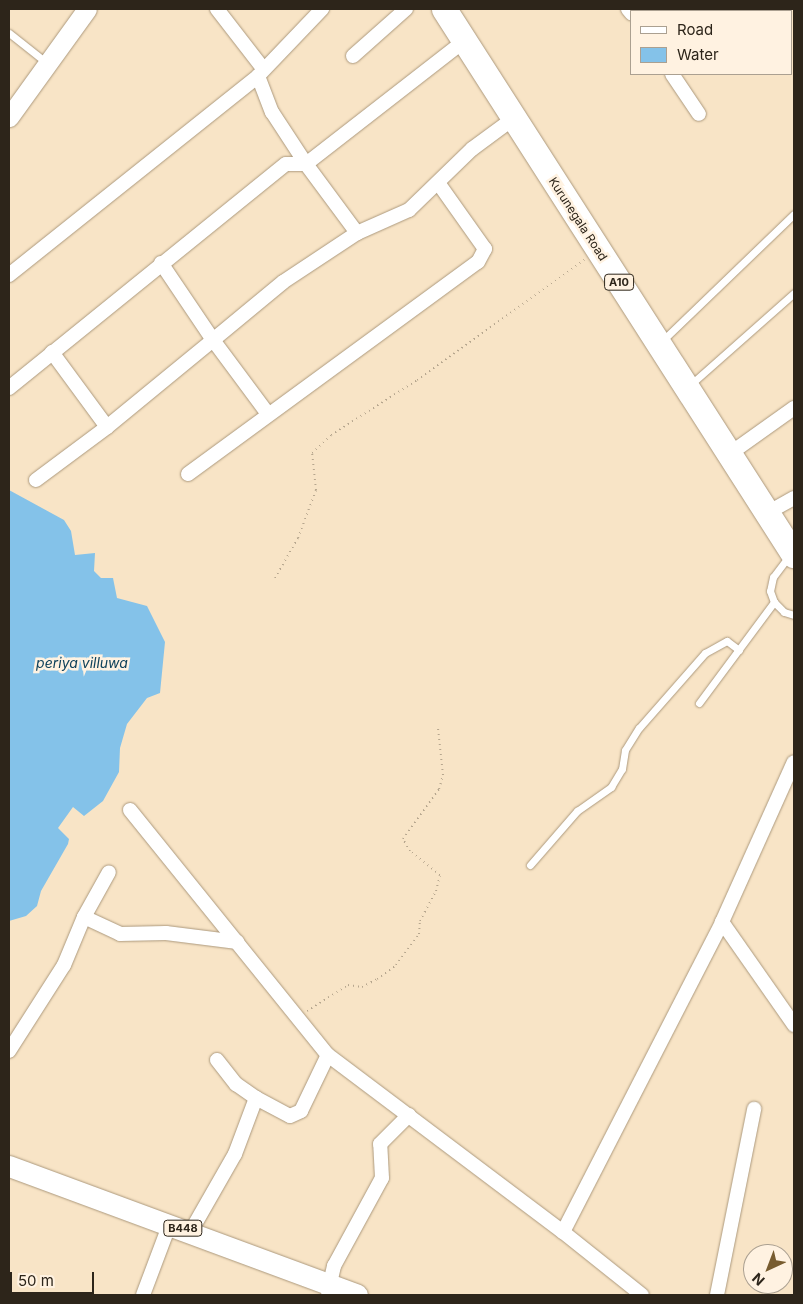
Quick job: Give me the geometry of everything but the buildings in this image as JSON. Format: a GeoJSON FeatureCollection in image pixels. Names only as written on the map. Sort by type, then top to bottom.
{"type":"FeatureCollection","features":[{"type":"Feature","properties":{"kind":"highway","name":"Kurunegala Road"},"geometry":{"type":"LineString","coordinates":[[444,9],[728,455],[793,552]]}},
{"type":"Feature","properties":{"kind":"main road","name":"B448"},"geometry":{"type":"LineString","coordinates":[[9,1166],[191,1231],[328,1290],[357,1295]]}},
{"type":"Feature","properties":{"kind":"street"},"geometry":{"type":"LineString","coordinates":[[9,117],[87,9]]}},
{"type":"Feature","properties":{"kind":"street"},"geometry":{"type":"LineString","coordinates":[[217,9],[260,72],[272,112],[306,164],[357,233]]}},
{"type":"Feature","properties":{"kind":"street"},"geometry":{"type":"LineString","coordinates":[[354,56],[406,9]]}},
{"type":"Feature","properties":{"kind":"street"},"geometry":{"type":"LineString","coordinates":[[9,275],[260,72],[316,11]]}},
{"type":"Feature","properties":{"kind":"street"},"geometry":{"type":"LineString","coordinates":[[9,388],[161,263],[286,164],[306,164],[465,40]]}},
{"type":"Feature","properties":{"kind":"street"},"geometry":{"type":"LineString","coordinates":[[673,75],[699,114]]}},
{"type":"Feature","properties":{"kind":"street"},"geometry":{"type":"LineString","coordinates":[[36,480],[107,427],[283,282],[357,233],[409,210],[439,184],[472,149],[514,118]]}},
{"type":"Feature","properties":{"kind":"street"},"geometry":{"type":"LineString","coordinates":[[188,474],[478,262],[485,248],[439,184]]}},
{"type":"Feature","properties":{"kind":"street"},"geometry":{"type":"LineString","coordinates":[[161,263],[213,340],[268,414]]}},
{"type":"Feature","properties":{"kind":"street"},"geometry":{"type":"LineString","coordinates":[[52,352],[107,427]]}},
{"type":"Feature","properties":{"kind":"street"},"geometry":{"type":"LineString","coordinates":[[728,455],[794,408]]}},
{"type":"Feature","properties":{"kind":"street"},"geometry":{"type":"LineString","coordinates":[[766,513],[794,498]]}},
{"type":"Feature","properties":{"kind":"street"},"geometry":{"type":"LineString","coordinates":[[563,1232],[722,922],[793,770]]}},
{"type":"Feature","properties":{"kind":"street"},"geometry":{"type":"LineString","coordinates":[[130,810],[328,1055],[563,1232],[642,1295]]}},
{"type":"Feature","properties":{"kind":"street"},"geometry":{"type":"LineString","coordinates":[[9,1051],[64,965],[84,917],[109,872]]}},
{"type":"Feature","properties":{"kind":"street"},"geometry":{"type":"LineString","coordinates":[[84,917],[120,934],[166,933],[237,942]]}},
{"type":"Feature","properties":{"kind":"street"},"geometry":{"type":"LineString","coordinates":[[722,922],[794,1025]]}},
{"type":"Feature","properties":{"kind":"street"},"geometry":{"type":"LineString","coordinates":[[217,1060],[236,1084],[256,1098],[290,1116],[301,1111],[328,1055]]}},
{"type":"Feature","properties":{"kind":"street"},"geometry":{"type":"LineString","coordinates":[[191,1231],[235,1154],[256,1098]]}},
{"type":"Feature","properties":{"kind":"street"},"geometry":{"type":"LineString","coordinates":[[717,1295],[754,1109]]}},
{"type":"Feature","properties":{"kind":"street"},"geometry":{"type":"LineString","coordinates":[[328,1290],[334,1266],[382,1178],[380,1144],[409,1115]]}},
{"type":"Feature","properties":{"kind":"street"},"geometry":{"type":"LineString","coordinates":[[143,1295],[170,1223]]}},
{"type":"Feature","properties":{"kind":"lane"},"geometry":{"type":"LineString","coordinates":[[9,33],[47,63]]}},
{"type":"Feature","properties":{"kind":"lane"},"geometry":{"type":"LineString","coordinates":[[658,344],[794,214]]}},
{"type":"Feature","properties":{"kind":"lane"},"geometry":{"type":"LineString","coordinates":[[686,388],[794,293]]}},
{"type":"Feature","properties":{"kind":"lane"},"geometry":{"type":"LineString","coordinates":[[793,552],[773,577],[770,591],[774,602],[784,612],[794,615]]}},
{"type":"Feature","properties":{"kind":"lane"},"geometry":{"type":"LineString","coordinates":[[699,703],[774,602]]}},
{"type":"Feature","properties":{"kind":"lane"},"geometry":{"type":"LineString","coordinates":[[530,865],[577,811],[611,787],[622,769],[625,750],[638,728],[705,653],[727,641],[739,650]]}},
{"type":"Feature","properties":{"kind":"path"},"geometry":{"type":"LineString","coordinates":[[275,578],[298,538],[316,490],[312,453],[331,435],[417,380],[598,250]]}},
{"type":"Feature","properties":{"kind":"path"},"geometry":{"type":"LineString","coordinates":[[290,1009],[306,1012],[348,984],[362,986],[377,979],[396,965],[419,934],[420,921],[436,891],[440,875],[410,850],[403,839],[439,789],[443,775],[438,728]]}},
{"type":"Feature","properties":{"kind":"water","name":"periya villuwa"},"geometry":{"type":"Polygon","coordinates":[[[9,490],[64,520],[71,531],[75,555],[95,553],[94,571],[101,578],[113,578],[117,598],[147,606],[165,642],[160,693],[147,698],[127,724],[120,748],[119,772],[103,801],[84,816],[73,807],[58,828],[69,839],[68,844],[41,891],[37,906],[26,916],[9,921],[9,490]]]}}]}
